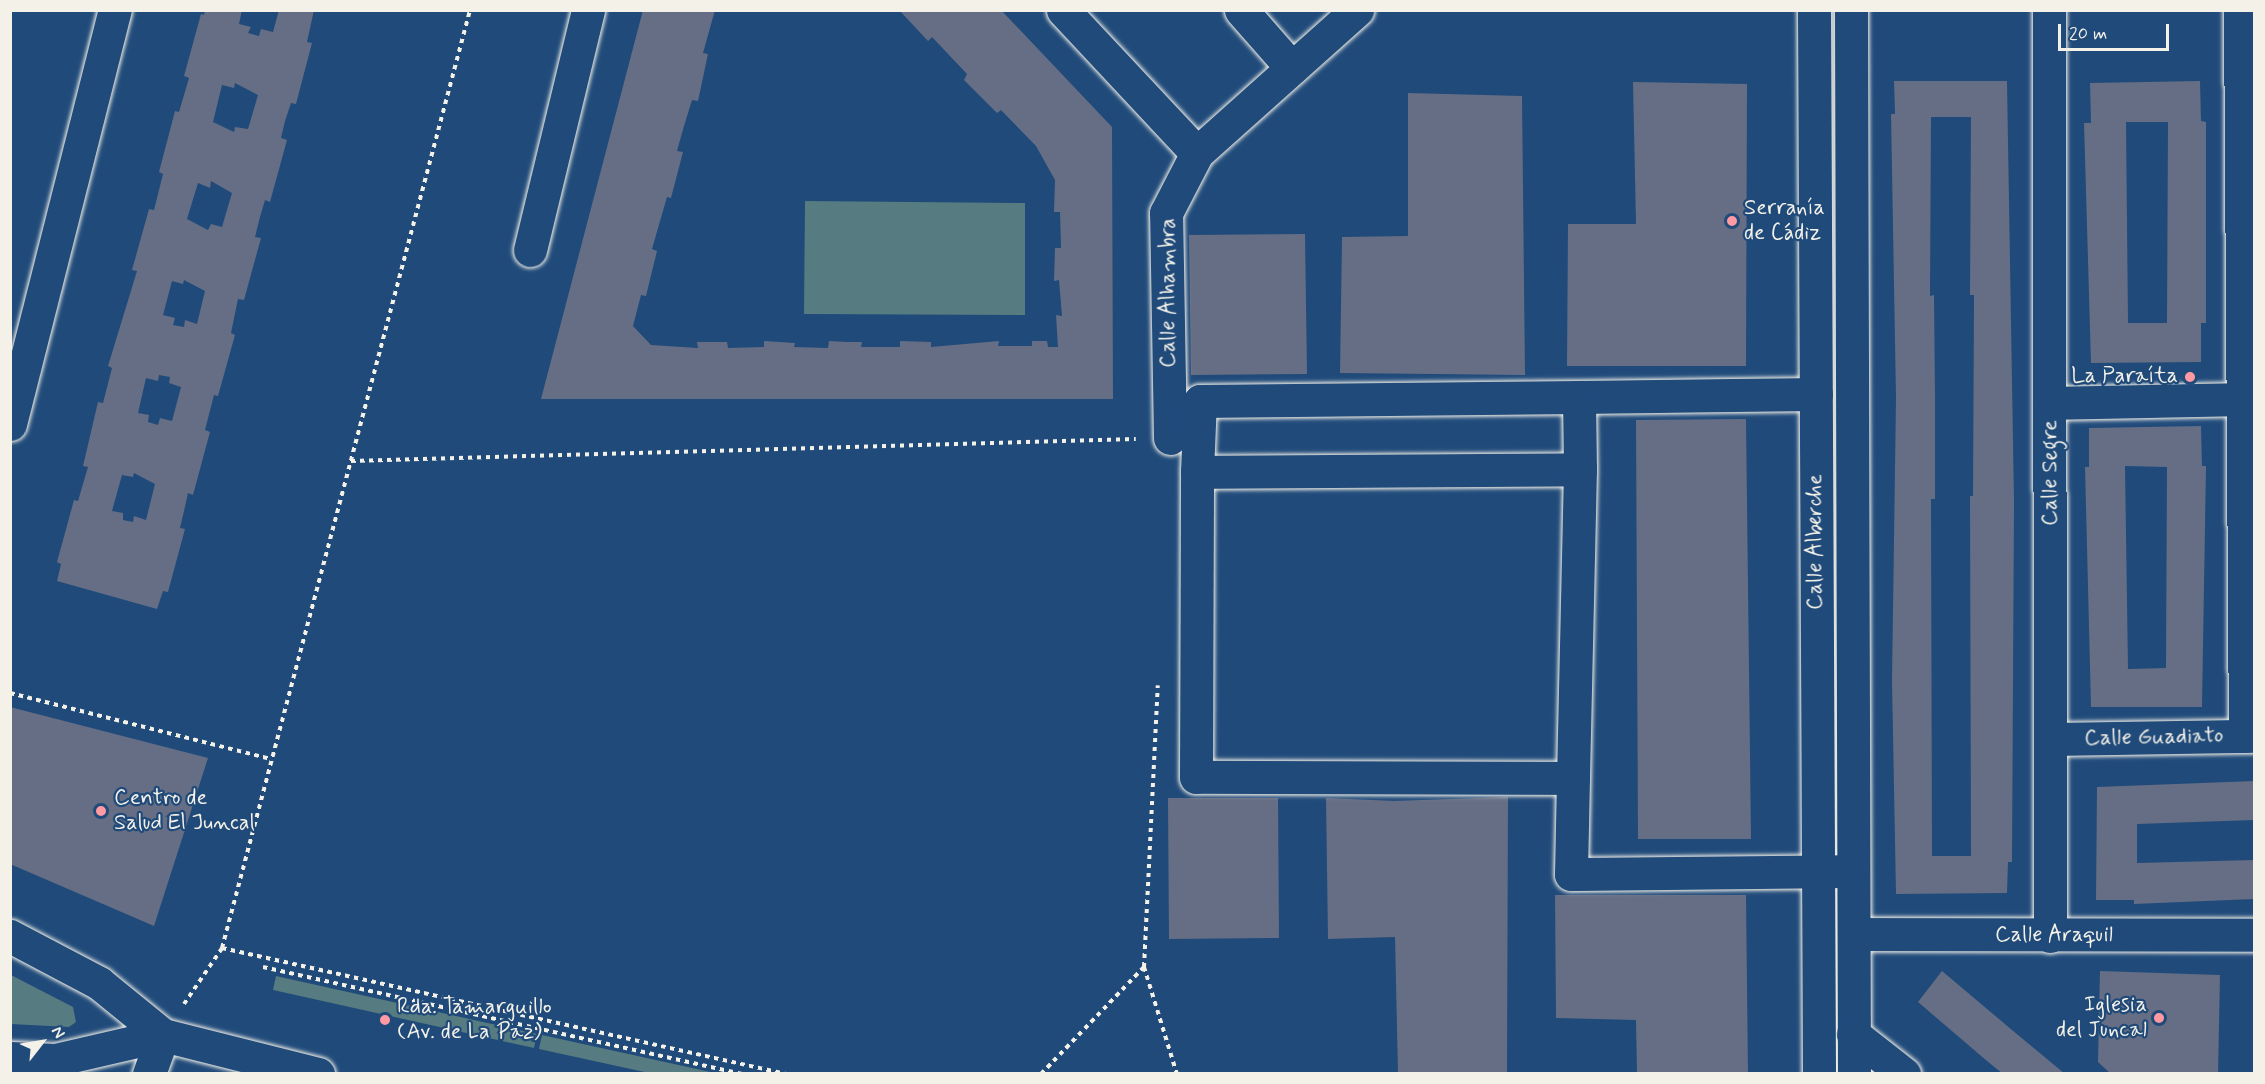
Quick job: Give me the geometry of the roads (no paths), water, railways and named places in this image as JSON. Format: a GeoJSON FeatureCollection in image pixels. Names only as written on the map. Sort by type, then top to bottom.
{"type":"FeatureCollection","features":[{"type":"Feature","properties":{"kind":"street"},"geometry":{"type":"LineString","coordinates":[[10,424],[115,10]]}},
{"type":"Feature","properties":{"kind":"street"},"geometry":{"type":"LineString","coordinates":[[530,249],[588,10]]}},
{"type":"Feature","properties":{"kind":"street"},"geometry":{"type":"LineString","coordinates":[[1063,10],[1197,153]]}},
{"type":"Feature","properties":{"kind":"street"},"geometry":{"type":"LineString","coordinates":[[1241,10],[1292,68]]}},
{"type":"Feature","properties":{"kind":"street","name":"Calle Alhambra"},"geometry":{"type":"LineString","coordinates":[[1170,438],[1166,213],[1197,153],[1357,10]]}},
{"type":"Feature","properties":{"kind":"street","name":"Calle Alberche"},"geometry":{"type":"LineString","coordinates":[[1814,10],[1819,1074]]}},
{"type":"Feature","properties":{"kind":"street","name":"Calle Alberche"},"geometry":{"type":"LineString","coordinates":[[1851,10],[1854,1074]]}},
{"type":"Feature","properties":{"kind":"street","name":"Calle Segre"},"geometry":{"type":"LineString","coordinates":[[2049,10],[2053,740],[2050,936]]}},
{"type":"Feature","properties":{"kind":"street"},"geometry":{"type":"LineString","coordinates":[[2240,10],[2243,399],[2250,736]]}},
{"type":"Feature","properties":{"kind":"street"},"geometry":{"type":"LineString","coordinates":[[1574,778],[1196,777],[1197,472],[1200,401],[1815,394]]}},
{"type":"Feature","properties":{"kind":"street"},"geometry":{"type":"LineString","coordinates":[[1579,397],[1580,469],[1571,874],[1853,871]]}},
{"type":"Feature","properties":{"kind":"street"},"geometry":{"type":"LineString","coordinates":[[2051,403],[2243,399]]}},
{"type":"Feature","properties":{"kind":"street"},"geometry":{"type":"LineString","coordinates":[[1197,472],[1580,469]]}},
{"type":"Feature","properties":{"kind":"street","name":"Calle Guadiato"},"geometry":{"type":"LineString","coordinates":[[2053,740],[2250,736]]}},
{"type":"Feature","properties":{"kind":"street","name":"Calle Araquil"},"geometry":{"type":"LineString","coordinates":[[1854,934],[2254,935]]}},
{"type":"Feature","properties":{"kind":"street"},"geometry":{"type":"LineString","coordinates":[[10,936],[99,982],[163,1035],[318,1074]]}},
{"type":"Feature","properties":{"kind":"street"},"geometry":{"type":"LineString","coordinates":[[1853,1034],[1904,1074]]}},
{"type":"Feature","properties":{"kind":"street"},"geometry":{"type":"LineString","coordinates":[[10,1058],[55,1060],[163,1035]]}},
{"type":"Feature","properties":{"kind":"street"},"geometry":{"type":"LineString","coordinates":[[149,1074],[163,1035]]}},
{"type":"Feature","properties":{"kind":"place","name":"Serranía de Cádiz"},"geometry":{"type":"Point","coordinates":[1732,221]}},
{"type":"Feature","properties":{"kind":"place","name":"La Paraíta"},"geometry":{"type":"Point","coordinates":[2190,377]}},
{"type":"Feature","properties":{"kind":"place","name":"Centro de Salud El Juncal"},"geometry":{"type":"Point","coordinates":[101,811]}},
{"type":"Feature","properties":{"kind":"place","name":"Iglesia del Juncal"},"geometry":{"type":"Point","coordinates":[2159,1018]}},
{"type":"Feature","properties":{"kind":"place","name":"Rda. Tamarguillo (Av. de La Paz)"},"geometry":{"type":"Point","coordinates":[385,1020]}}]}
